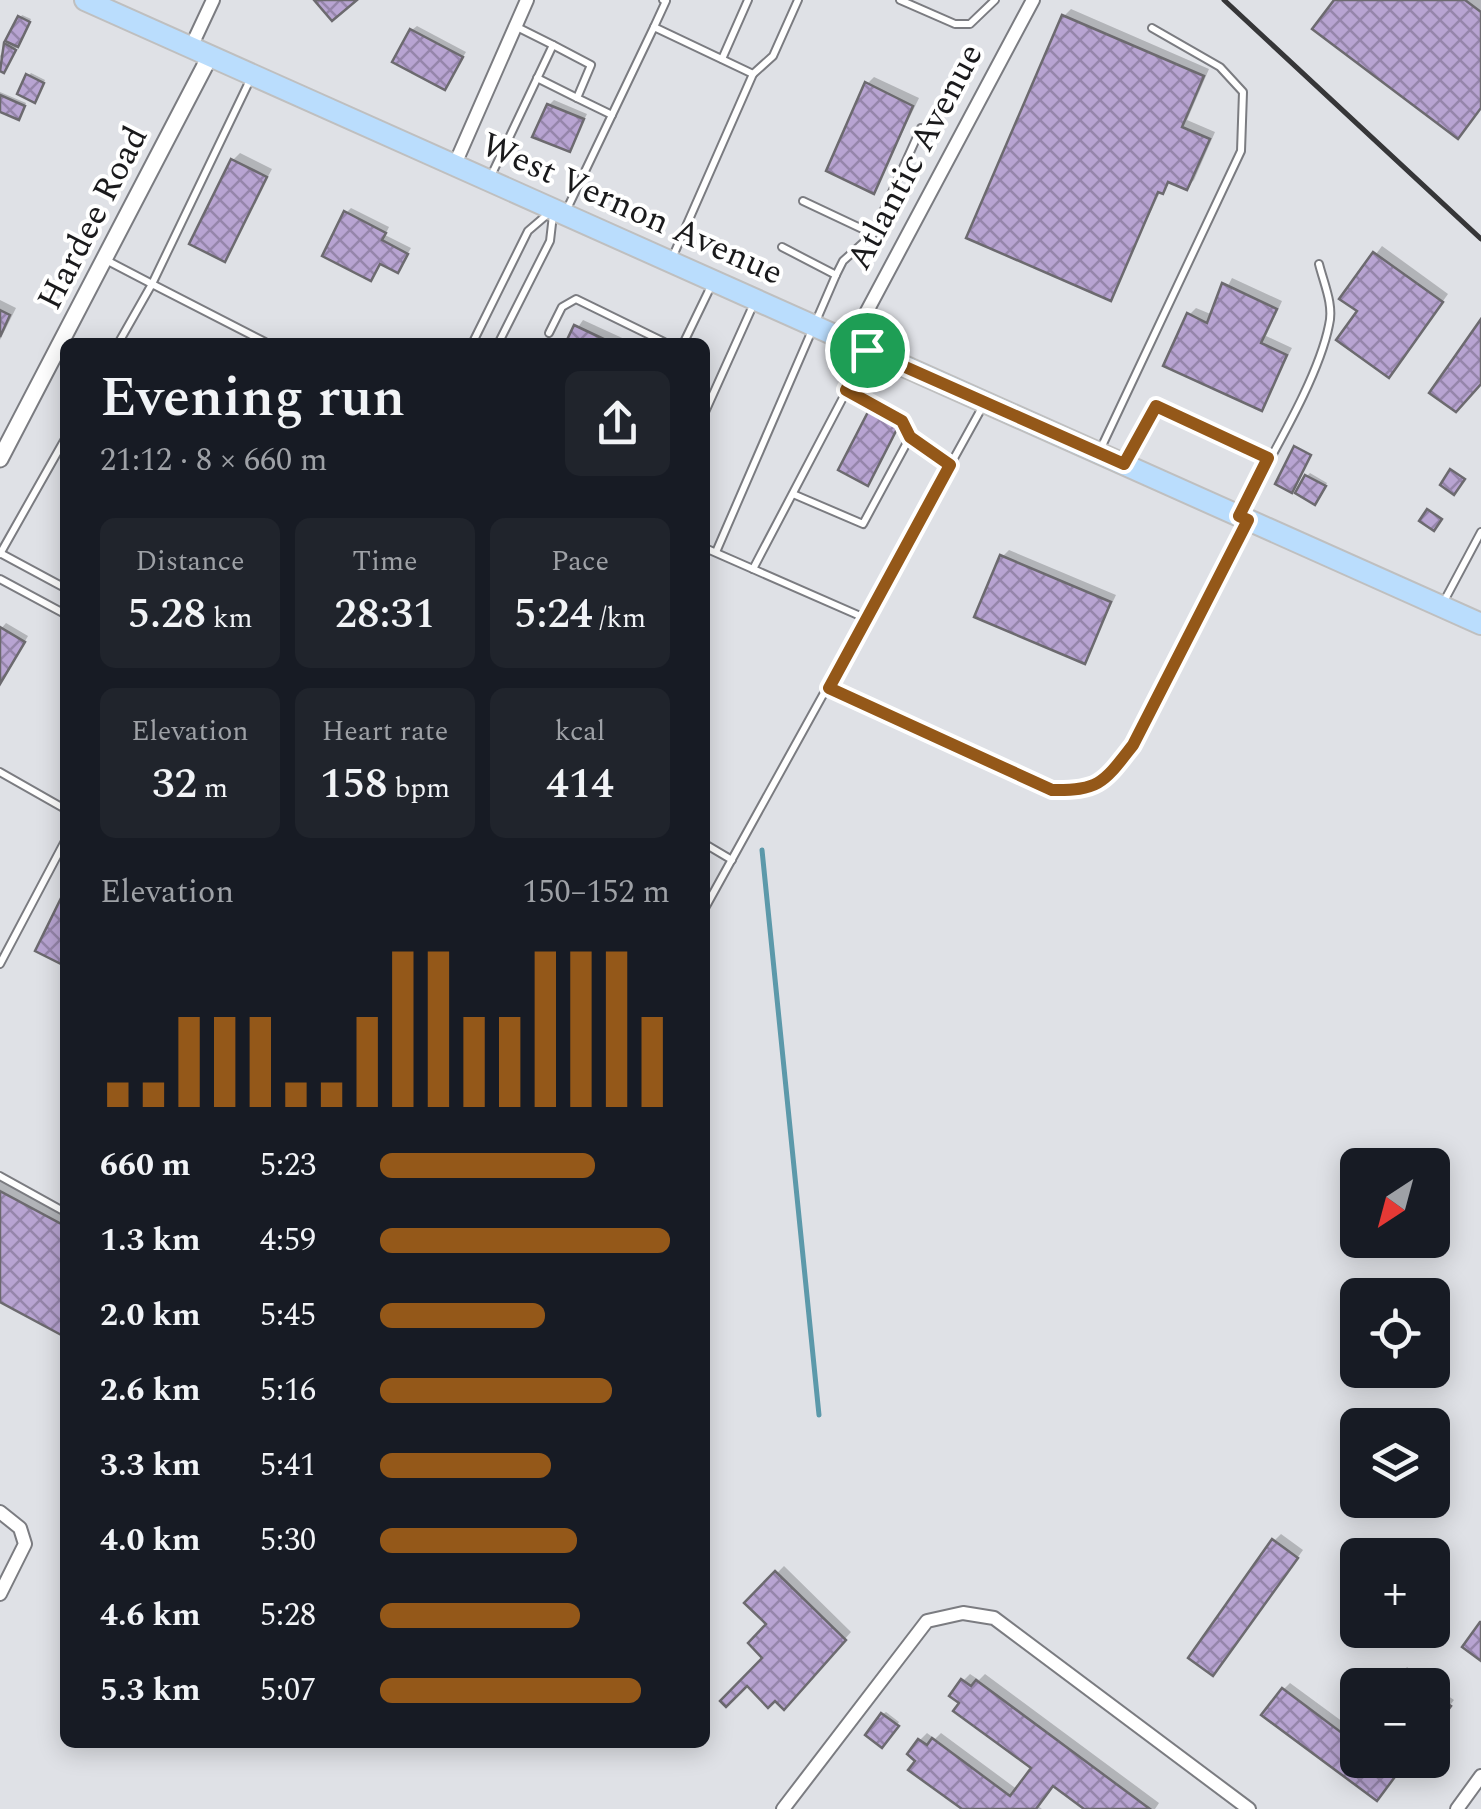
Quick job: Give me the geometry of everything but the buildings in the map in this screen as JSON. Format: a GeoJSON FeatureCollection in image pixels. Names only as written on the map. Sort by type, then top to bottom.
{"type":"FeatureCollection","features":[{"type":"Feature","properties":{"kind":"main road","name":"West Vernon Avenue"},"geometry":{"type":"LineString","coordinates":[[85,0],[114,6],[253,75],[1481,624]]}},
{"type":"Feature","properties":{"kind":"street","name":"Hardee Road"},"geometry":{"type":"LineString","coordinates":[[64,338],[105,260],[201,51],[213,0]]}},
{"type":"Feature","properties":{"kind":"street"},"geometry":{"type":"LineString","coordinates":[[455,164],[527,0]]}},
{"type":"Feature","properties":{"kind":"street","name":"Atlantic Avenue"},"geometry":{"type":"LineString","coordinates":[[859,347],[1032,0]]}},
{"type":"Feature","properties":{"kind":"street","name":"Hardee Road"},"geometry":{"type":"LineString","coordinates":[[0,459],[60,345]]}},
{"type":"Feature","properties":{"kind":"street"},"geometry":{"type":"LineString","coordinates":[[0,1512],[20,1528],[25,1544],[0,1594]]}},
{"type":"Feature","properties":{"kind":"street"},"geometry":{"type":"LineString","coordinates":[[783,1809],[927,1622],[963,1613],[994,1618],[1249,1809]]}},
{"type":"Feature","properties":{"kind":"street"},"geometry":{"type":"LineString","coordinates":[[1456,1809],[1481,1776]]}},
{"type":"Feature","properties":{"kind":"lane"},"geometry":{"type":"LineString","coordinates":[[501,338],[550,240],[559,211],[612,116],[665,0]]}},
{"type":"Feature","properties":{"kind":"lane"},"geometry":{"type":"LineString","coordinates":[[722,59],[748,0]]}},
{"type":"Feature","properties":{"kind":"lane"},"geometry":{"type":"LineString","coordinates":[[670,262],[753,74],[773,56],[798,0]]}},
{"type":"Feature","properties":{"kind":"lane"},"geometry":{"type":"LineString","coordinates":[[900,0],[955,24],[970,24],[995,0]]}},
{"type":"Feature","properties":{"kind":"lane"},"geometry":{"type":"LineString","coordinates":[[516,26],[592,65],[577,98]]}},
{"type":"Feature","properties":{"kind":"lane"},"geometry":{"type":"LineString","coordinates":[[654,27],[753,74]]}},
{"type":"Feature","properties":{"kind":"lane"},"geometry":{"type":"LineString","coordinates":[[1098,453],[1241,151],[1243,92],[1220,67],[1152,28]]}},
{"type":"Feature","properties":{"kind":"lane"},"geometry":{"type":"LineString","coordinates":[[489,180],[552,44]]}},
{"type":"Feature","properties":{"kind":"lane"},"geometry":{"type":"LineString","coordinates":[[121,338],[152,284],[253,75]]}},
{"type":"Feature","properties":{"kind":"lane"},"geometry":{"type":"LineString","coordinates":[[537,78],[612,116]]}},
{"type":"Feature","properties":{"kind":"lane"},"geometry":{"type":"LineString","coordinates":[[716,552],[836,274],[843,261],[872,234],[921,128]]}},
{"type":"Feature","properties":{"kind":"lane"},"geometry":{"type":"LineString","coordinates":[[803,202],[872,234]]}},
{"type":"Feature","properties":{"kind":"lane"},"geometry":{"type":"LineString","coordinates":[[476,338],[528,231],[559,211]]}},
{"type":"Feature","properties":{"kind":"lane"},"geometry":{"type":"LineString","coordinates":[[782,247],[836,274]]}},
{"type":"Feature","properties":{"kind":"lane"},"geometry":{"type":"LineString","coordinates":[[105,260],[257,338]]}},
{"type":"Feature","properties":{"kind":"lane"},"geometry":{"type":"LineString","coordinates":[[829,688],[1052,790],[1085,790],[1109,775],[1133,745],[1244,518],[1330,324],[1330,305],[1318,264]]}},
{"type":"Feature","properties":{"kind":"lane"},"geometry":{"type":"LineString","coordinates":[[686,338],[714,281]]}},
{"type":"Feature","properties":{"kind":"lane"},"geometry":{"type":"LineString","coordinates":[[549,333],[562,307],[576,300],[656,338]]}},
{"type":"Feature","properties":{"kind":"lane"},"geometry":{"type":"LineString","coordinates":[[710,401],[755,300]]}},
{"type":"Feature","properties":{"kind":"lane"},"geometry":{"type":"LineString","coordinates":[[753,569],[846,390],[859,347]]}},
{"type":"Feature","properties":{"kind":"lane"},"geometry":{"type":"LineString","coordinates":[[846,390],[902,421],[910,437],[950,465]]}},
{"type":"Feature","properties":{"kind":"lane"},"geometry":{"type":"LineString","coordinates":[[710,899],[984,402]]}},
{"type":"Feature","properties":{"kind":"lane"},"geometry":{"type":"LineString","coordinates":[[1124,464],[1156,406],[1268,458]]}},
{"type":"Feature","properties":{"kind":"lane"},"geometry":{"type":"LineString","coordinates":[[793,494],[863,524],[910,437]]}},
{"type":"Feature","properties":{"kind":"lane"},"geometry":{"type":"LineString","coordinates":[[60,448],[0,553],[60,585]]}},
{"type":"Feature","properties":{"kind":"lane"},"geometry":{"type":"LineString","coordinates":[[1442,606],[1481,532]]}},
{"type":"Feature","properties":{"kind":"lane"},"geometry":{"type":"LineString","coordinates":[[710,550],[867,619]]}},
{"type":"Feature","properties":{"kind":"lane"},"geometry":{"type":"LineString","coordinates":[[0,579],[60,611]]}},
{"type":"Feature","properties":{"kind":"lane"},"geometry":{"type":"LineString","coordinates":[[0,772],[60,805]]}},
{"type":"Feature","properties":{"kind":"lane"},"geometry":{"type":"LineString","coordinates":[[710,847],[732,860]]}},
{"type":"Feature","properties":{"kind":"lane"},"geometry":{"type":"LineString","coordinates":[[0,964],[60,850]]}},
{"type":"Feature","properties":{"kind":"lane"},"geometry":{"type":"LineString","coordinates":[[0,1176],[60,1209]]}},
{"type":"Feature","properties":{"kind":"waterway"},"geometry":{"type":"LineString","coordinates":[[762,850],[819,1415]]}},
{"type":"Feature","properties":{"kind":"railway"},"geometry":{"type":"LineString","coordinates":[[1224,0],[1481,239]]}},
{"type":"Feature","properties":{"kind":"route"},"geometry":{"type":"LineString","coordinates":[[867,350],[1124,464],[1156,406],[1268,458],[1239,516],[1248,520],[1133,745],[1109,775],[1085,790],[1052,790],[829,688],[950,465],[910,437],[908,426],[893,414],[846,390],[867,350]]}}]}
